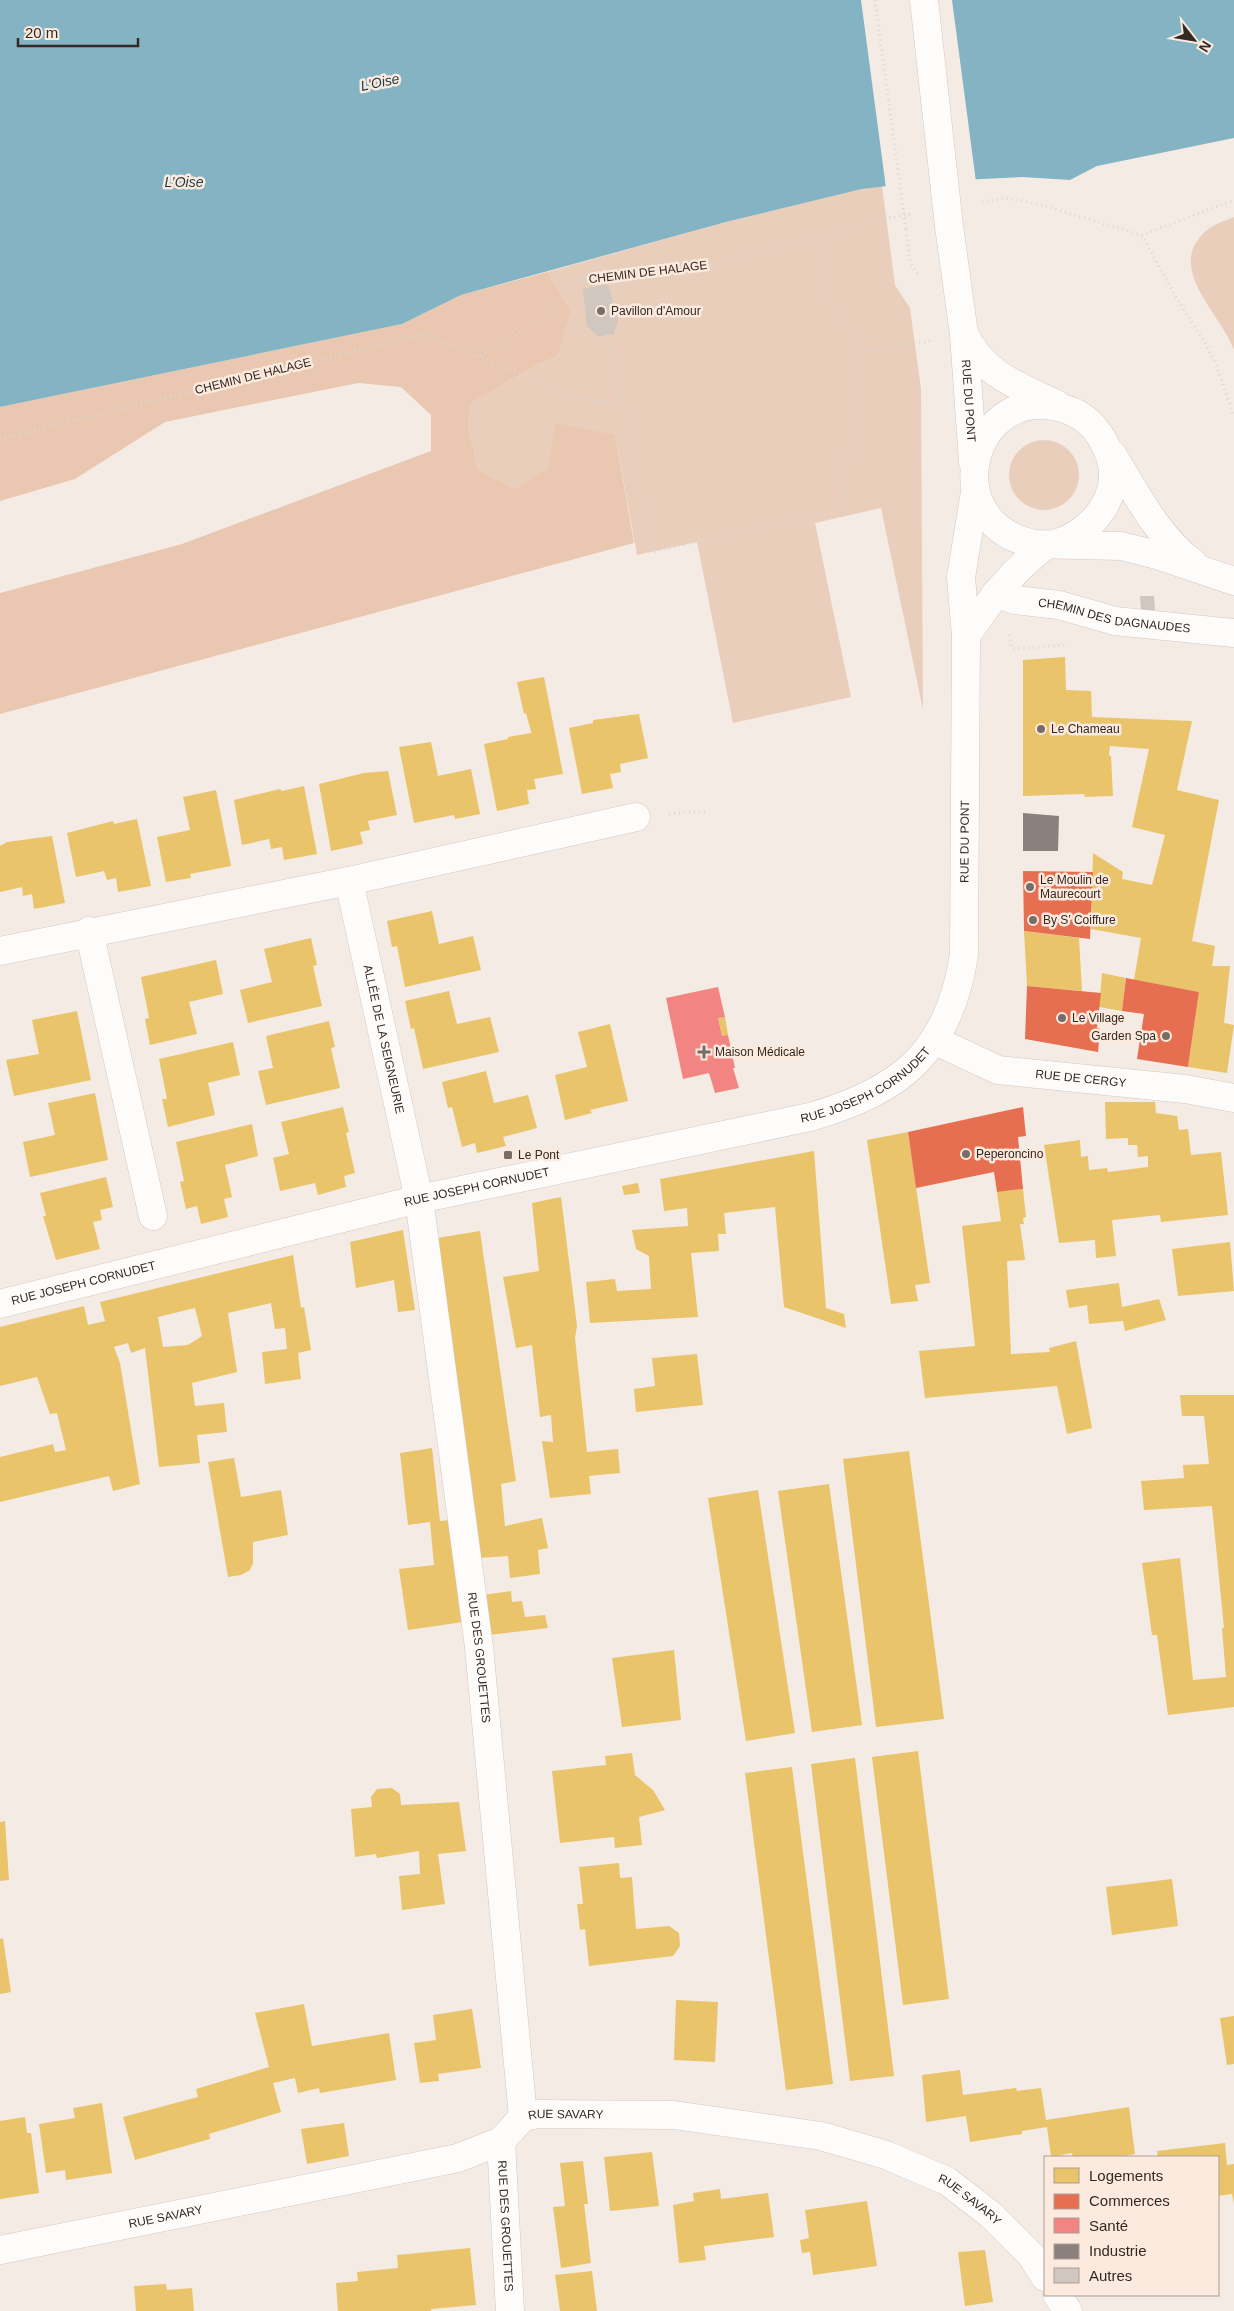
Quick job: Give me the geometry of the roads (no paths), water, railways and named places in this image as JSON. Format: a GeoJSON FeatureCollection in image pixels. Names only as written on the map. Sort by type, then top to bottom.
{"type":"FeatureCollection","features":[{"type":"Feature","properties":{"kind":"street","name":"RUE DU PONT"},"geometry":{"type":"LineString","coordinates":[[924,0],[949,226],[964,334],[974,480],[961,577],[966,636],[964,955],[956,994],[934,1040]]}},
{"type":"Feature","properties":{"kind":"street","name":"RUE DU PONT"},"geometry":{"type":"LineString","coordinates":[[964,334],[974,354],[990,370],[1069,410]]}},
{"type":"Feature","properties":{"kind":"street"},"geometry":{"type":"LineString","coordinates":[[1205,570],[1170,542],[1089,422],[1069,410],[1046,405],[1034,405],[1012,412],[993,426],[979,446],[974,480],[985,514],[1001,531],[1022,541],[1051,544],[1121,546],[1205,570],[1234,581]]}},
{"type":"Feature","properties":{"kind":"street"},"geometry":{"type":"LineString","coordinates":[[966,636],[996,593],[1018,567],[1051,544],[1084,531],[1104,509],[1111,487],[1112,463],[1103,441]]}},
{"type":"Feature","properties":{"kind":"street","name":"CHEMIN DES DAGNAUDES"},"geometry":{"type":"LineString","coordinates":[[996,593],[1016,600],[1059,605],[1115,621],[1234,633]]}},
{"type":"Feature","properties":{"kind":"street"},"geometry":{"type":"LineString","coordinates":[[0,951],[89,931],[349,881],[636,817]]}},
{"type":"Feature","properties":{"kind":"street","name":"ALLÉE DE LA SEIGNEURIE"},"geometry":{"type":"LineString","coordinates":[[349,881],[419,1199]]}},
{"type":"Feature","properties":{"kind":"street"},"geometry":{"type":"LineString","coordinates":[[89,931],[153,1216]]}},
{"type":"Feature","properties":{"kind":"street","name":"RUE DE CERGY"},"geometry":{"type":"LineString","coordinates":[[934,1040],[998,1070],[1185,1089],[1234,1101]]}},
{"type":"Feature","properties":{"kind":"street","name":"RUE JOSEPH CORNUDET"},"geometry":{"type":"LineString","coordinates":[[0,1304],[419,1199],[773,1126],[837,1109],[878,1092],[900,1078],[915,1066],[934,1040]]}},
{"type":"Feature","properties":{"kind":"street","name":"RUE DES GROUETTES"},"geometry":{"type":"LineString","coordinates":[[419,1199],[479,1647],[523,2117]]}},
{"type":"Feature","properties":{"kind":"street","name":"RUE SAVARY"},"geometry":{"type":"LineString","coordinates":[[0,2250],[458,2158],[501,2141],[523,2117],[538,2114],[674,2114],[821,2136],[886,2155],[947,2181],[991,2215],[1031,2255],[1044,2275]]}},
{"type":"Feature","properties":{"kind":"street","name":"RUE DES GROUETTES"},"geometry":{"type":"LineString","coordinates":[[501,2141],[510,2311]]}},
{"type":"Feature","properties":{"kind":"street"},"geometry":{"type":"LineString","coordinates":[[1058,2296],[1068,2311]]}},
{"type":"Feature","properties":{"kind":"water","name":"L’Oise"},"geometry":{"type":"Polygon","coordinates":[[[0,0],[1234,0],[1234,138],[1097,166],[1070,180],[1022,177],[922,182],[862,189],[726,222],[461,295],[402,324],[0,407],[0,0]]]}},
{"type":"Feature","properties":{"kind":"place","name":"Pavillon d'Amour"},"geometry":{"type":"Point","coordinates":[601,311]}},
{"type":"Feature","properties":{"kind":"place","name":"Le Chameau"},"geometry":{"type":"Point","coordinates":[1041,729]}},
{"type":"Feature","properties":{"kind":"place","name":"Le Moulin de Maurecourt"},"geometry":{"type":"Point","coordinates":[1030,887]}},
{"type":"Feature","properties":{"kind":"place","name":"By S’ Coiffure"},"geometry":{"type":"Point","coordinates":[1033,920]}},
{"type":"Feature","properties":{"kind":"place","name":"Le Village"},"geometry":{"type":"Point","coordinates":[1062,1018]}},
{"type":"Feature","properties":{"kind":"place","name":"Garden Spa"},"geometry":{"type":"Point","coordinates":[1166,1036]}},
{"type":"Feature","properties":{"kind":"place","name":"Maison Médicale"},"geometry":{"type":"Point","coordinates":[704,1052]}},
{"type":"Feature","properties":{"kind":"place","name":"Peperoncino"},"geometry":{"type":"Point","coordinates":[966,1154]}},
{"type":"Feature","properties":{"kind":"place","name":"Le Pont"},"geometry":{"type":"Point","coordinates":[508,1155]}},
{"type":"Feature","properties":{"kind":"water label","name":"L'Oise"},"geometry":{"type":"Point","coordinates":[380,82]}}]}
